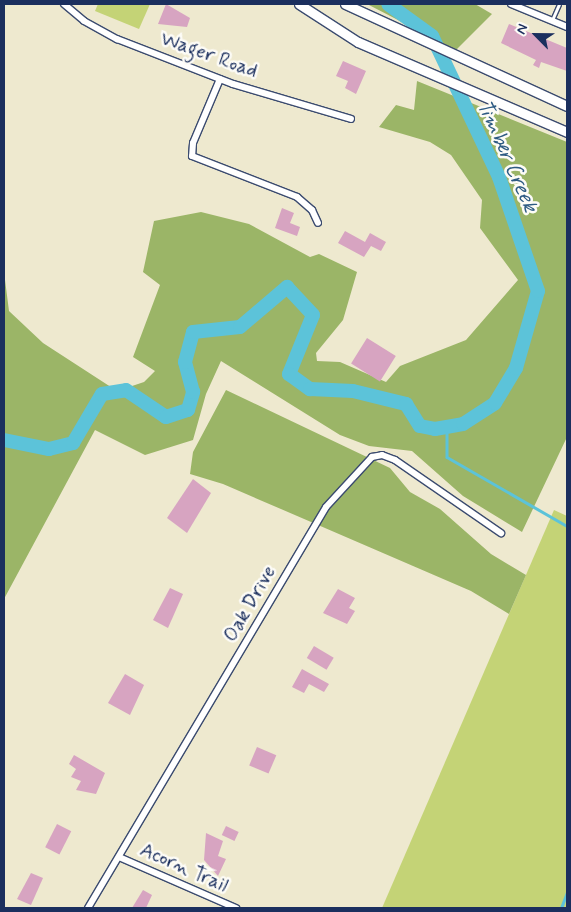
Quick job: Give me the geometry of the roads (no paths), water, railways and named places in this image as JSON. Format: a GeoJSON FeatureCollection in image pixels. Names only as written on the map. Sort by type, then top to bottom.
{"type":"FeatureCollection","features":[{"type":"Feature","properties":{"kind":"main road"},"geometry":{"type":"LineString","coordinates":[[299,4],[358,42],[567,132]]}},
{"type":"Feature","properties":{"kind":"main road"},"geometry":{"type":"LineString","coordinates":[[345,4],[371,20],[497,73],[567,106]]}},
{"type":"Feature","properties":{"kind":"street","name":"Wager Road"},"geometry":{"type":"LineString","coordinates":[[64,4],[84,21],[117,39],[220,79],[351,119]]}},
{"type":"Feature","properties":{"kind":"street"},"geometry":{"type":"LineString","coordinates":[[511,4],[567,27]]}},
{"type":"Feature","properties":{"kind":"street"},"geometry":{"type":"LineString","coordinates":[[220,79],[193,143],[192,156],[297,197],[312,210],[318,223]]}},
{"type":"Feature","properties":{"kind":"street","name":"Oak Drive"},"geometry":{"type":"LineString","coordinates":[[88,908],[326,507],[372,457],[382,454],[395,460],[501,533]]}},
{"type":"Feature","properties":{"kind":"street","name":"Acorn Trail"},"geometry":{"type":"LineString","coordinates":[[118,857],[236,908]]}},
{"type":"Feature","properties":{"kind":"lane"},"geometry":{"type":"LineString","coordinates":[[551,21],[559,4]]}},
{"type":"Feature","properties":{"kind":"waterway","name":"Timber Creek"},"geometry":{"type":"LineString","coordinates":[[4,440],[49,449],[73,443],[102,394],[126,390],[166,417],[188,410],[193,392],[185,362],[193,332],[240,327],[287,287],[313,315],[289,374],[310,389],[353,391],[406,404],[420,426],[435,429],[463,424],[495,403],[516,368],[538,291],[499,177],[432,36],[388,4]]}},
{"type":"Feature","properties":{"kind":"waterway"},"geometry":{"type":"LineString","coordinates":[[447,427],[447,457],[567,526]]}},
{"type":"Feature","properties":{"kind":"waterway"},"geometry":{"type":"LineString","coordinates":[[561,908],[567,892]]}}]}
